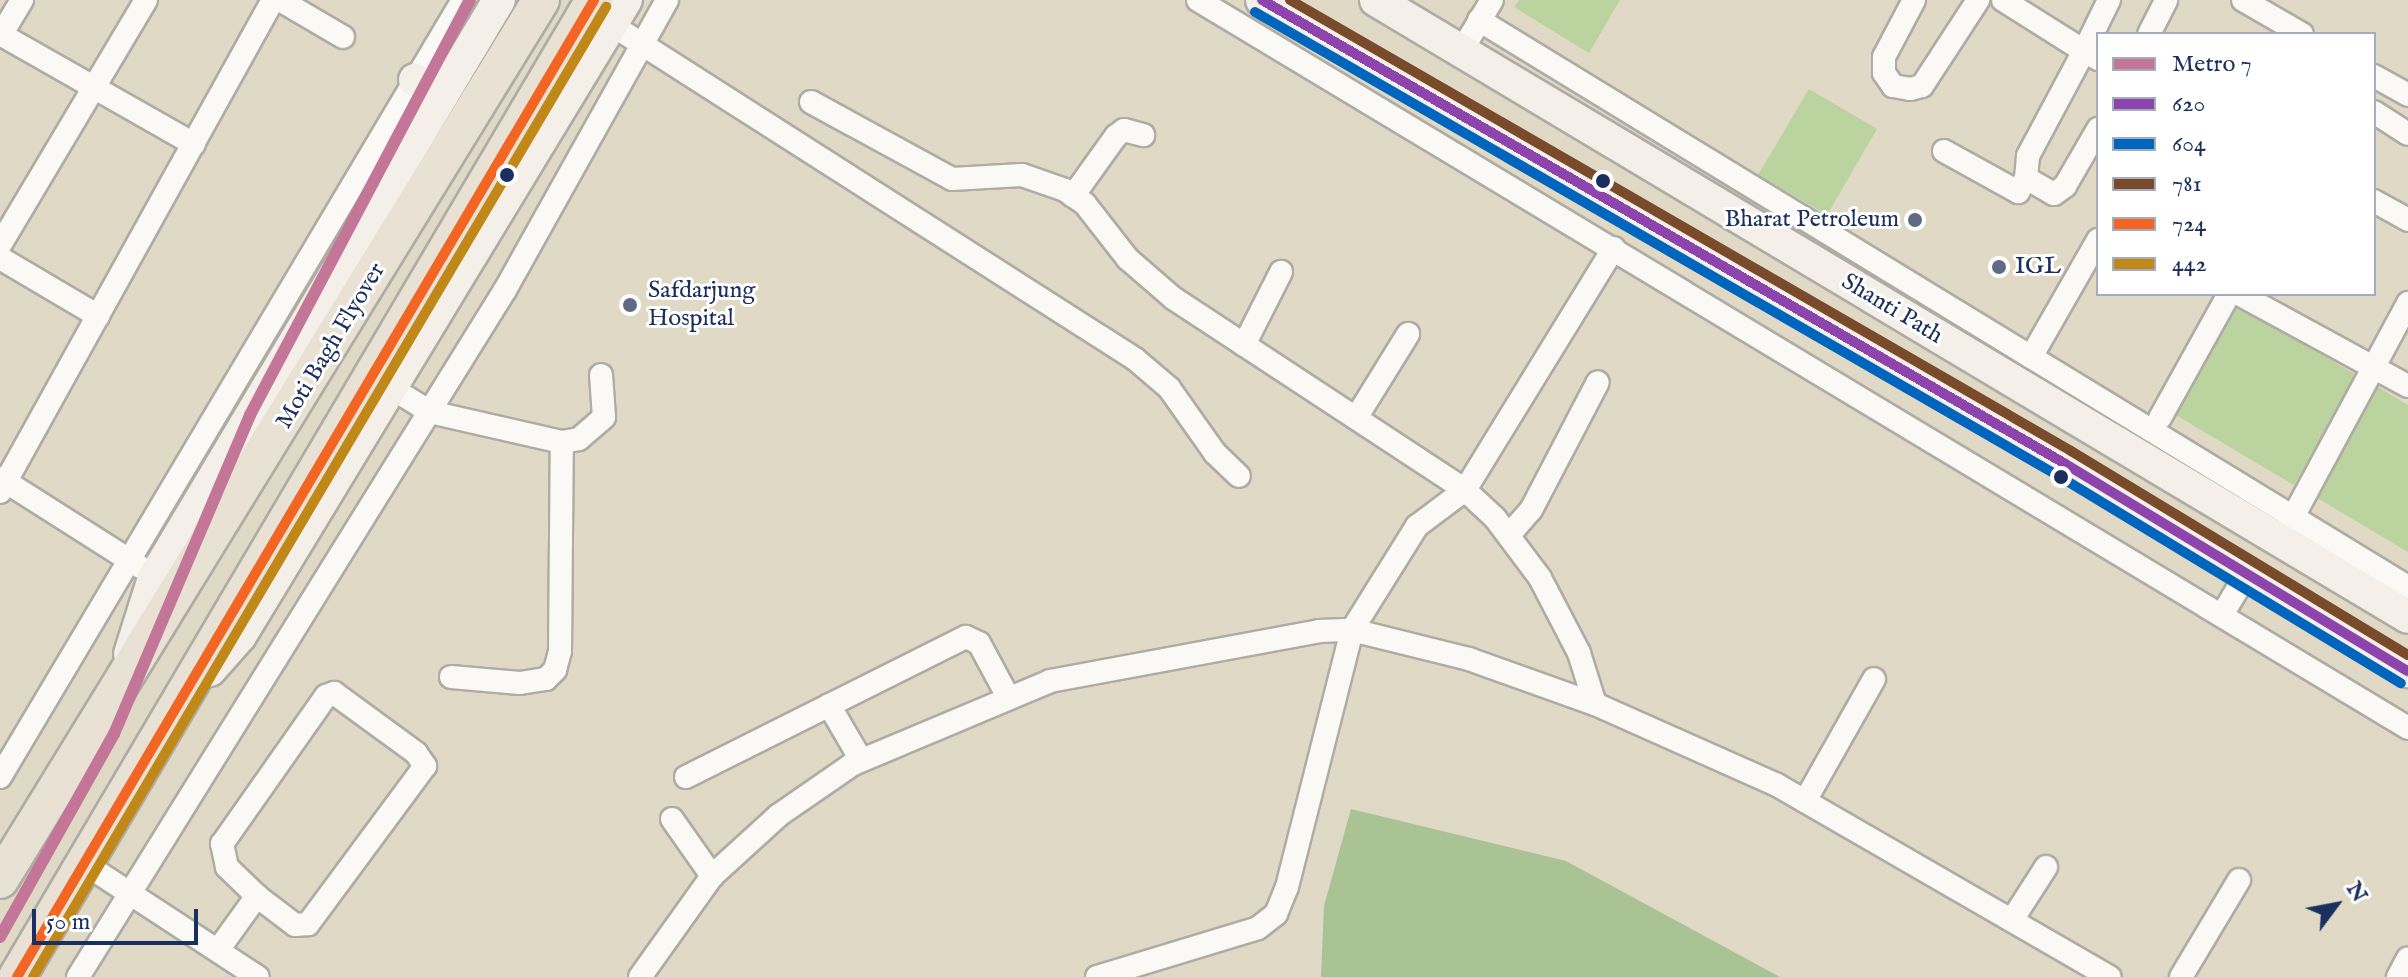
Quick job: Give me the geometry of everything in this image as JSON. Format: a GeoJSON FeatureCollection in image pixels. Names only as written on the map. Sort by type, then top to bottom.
{"type":"FeatureCollection","features":[{"type":"Feature","properties":{"kind":"main road"},"geometry":{"type":"LineString","coordinates":[[118,691],[142,569],[428,87],[499,0]]}},
{"type":"Feature","properties":{"kind":"main road","name":"Moti Bagh Flyover"},"geometry":{"type":"LineString","coordinates":[[0,880],[216,535],[541,0]]}},
{"type":"Feature","properties":{"kind":"main road","name":"Shanti Path"},"geometry":{"type":"LineString","coordinates":[[1262,0],[2247,573],[2408,671]]}},
{"type":"Feature","properties":{"kind":"main road","name":"Shanti Path"},"geometry":{"type":"LineString","coordinates":[[1376,0],[2286,529],[2408,617]]}},
{"type":"Feature","properties":{"kind":"main road"},"geometry":{"type":"LineString","coordinates":[[163,724],[240,636],[390,387],[611,8]]}},
{"type":"Feature","properties":{"kind":"main road","name":"Moti Bagh Flyover"},"geometry":{"type":"LineString","coordinates":[[17,977],[235,604],[611,8]]}},
{"type":"Feature","properties":{"kind":"street"},"geometry":{"type":"LineString","coordinates":[[22,0],[1,35],[194,144]]}},
{"type":"Feature","properties":{"kind":"street"},"geometry":{"type":"LineString","coordinates":[[0,245],[146,0]]}},
{"type":"Feature","properties":{"kind":"street"},"geometry":{"type":"LineString","coordinates":[[0,777],[142,569],[2,484],[273,0]]}},
{"type":"Feature","properties":{"kind":"street"},"geometry":{"type":"LineString","coordinates":[[280,0],[343,37]]}},
{"type":"Feature","properties":{"kind":"street"},"geometry":{"type":"LineString","coordinates":[[428,87],[463,0]]}},
{"type":"Feature","properties":{"kind":"street"},"geometry":{"type":"LineString","coordinates":[[78,977],[505,290],[667,0]]}},
{"type":"Feature","properties":{"kind":"street"},"geometry":{"type":"LineString","coordinates":[[1198,0],[2408,728]]}},
{"type":"Feature","properties":{"kind":"street"},"geometry":{"type":"LineString","coordinates":[[1462,50],[1492,0]]}},
{"type":"Feature","properties":{"kind":"street"},"geometry":{"type":"LineString","coordinates":[[1914,0],[1884,57],[1884,73],[1893,86],[1910,89],[1922,86],[1978,0]]}},
{"type":"Feature","properties":{"kind":"street"},"geometry":{"type":"LineString","coordinates":[[1944,151],[2018,192],[2026,178],[2028,156],[2091,55],[2003,0]]}},
{"type":"Feature","properties":{"kind":"street"},"geometry":{"type":"LineString","coordinates":[[2099,32],[2109,0]]}},
{"type":"Feature","properties":{"kind":"street"},"geometry":{"type":"LineString","coordinates":[[2150,32],[2166,0]]}},
{"type":"Feature","properties":{"kind":"street"},"geometry":{"type":"LineString","coordinates":[[2243,0],[2299,32]]}},
{"type":"Feature","properties":{"kind":"street"},"geometry":{"type":"LineString","coordinates":[[611,8],[643,44],[1135,359],[1169,388],[1215,453],[1239,476]]}},
{"type":"Feature","properties":{"kind":"street"},"geometry":{"type":"LineString","coordinates":[[1479,20],[2031,357],[2286,529],[2408,587]]}},
{"type":"Feature","properties":{"kind":"street"},"geometry":{"type":"LineString","coordinates":[[2376,77],[2408,95]]}},
{"type":"Feature","properties":{"kind":"street"},"geometry":{"type":"LineString","coordinates":[[811,102],[952,179],[1022,175],[1073,196],[1149,280],[1465,490],[1509,535],[1540,578],[1579,653],[1595,704]]}},
{"type":"Feature","properties":{"kind":"street"},"geometry":{"type":"LineString","coordinates":[[2376,113],[2408,134]]}},
{"type":"Feature","properties":{"kind":"street"},"geometry":{"type":"LineString","coordinates":[[1073,196],[1116,136],[1124,130],[1143,135]]}},
{"type":"Feature","properties":{"kind":"street"},"geometry":{"type":"LineString","coordinates":[[2026,178],[2054,194],[2065,186],[2096,132]]}},
{"type":"Feature","properties":{"kind":"street"},"geometry":{"type":"LineString","coordinates":[[2376,202],[2408,220]]}},
{"type":"Feature","properties":{"kind":"street"},"geometry":{"type":"LineString","coordinates":[[2031,357],[2096,243]]}},
{"type":"Feature","properties":{"kind":"street"},"geometry":{"type":"LineString","coordinates":[[1097,977],[1258,928],[1276,914],[1287,887],[1352,630],[1417,526],[1465,490],[1614,248]]}},
{"type":"Feature","properties":{"kind":"street"},"geometry":{"type":"LineString","coordinates":[[0,258],[98,316]]}},
{"type":"Feature","properties":{"kind":"street"},"geometry":{"type":"LineString","coordinates":[[1244,345],[1281,272]]}},
{"type":"Feature","properties":{"kind":"street"},"geometry":{"type":"LineString","coordinates":[[2160,418],[2228,296]]}},
{"type":"Feature","properties":{"kind":"street"},"geometry":{"type":"LineString","coordinates":[[2243,296],[2408,386]]}},
{"type":"Feature","properties":{"kind":"street"},"geometry":{"type":"LineString","coordinates":[[2286,529],[2408,303]]}},
{"type":"Feature","properties":{"kind":"street"},"geometry":{"type":"LineString","coordinates":[[1356,418],[1408,334]]}},
{"type":"Feature","properties":{"kind":"street"},"geometry":{"type":"LineString","coordinates":[[390,387],[430,412],[562,442],[579,439],[604,417],[601,375]]}},
{"type":"Feature","properties":{"kind":"street"},"geometry":{"type":"LineString","coordinates":[[1509,535],[1531,510],[1559,462],[1598,382]]}},
{"type":"Feature","properties":{"kind":"street"},"geometry":{"type":"LineString","coordinates":[[451,677],[520,683],[546,679],[555,670],[560,651],[562,442]]}},
{"type":"Feature","properties":{"kind":"street"},"geometry":{"type":"LineString","coordinates":[[2222,615],[2247,573]]}},
{"type":"Feature","properties":{"kind":"street"},"geometry":{"type":"LineString","coordinates":[[640,977],[712,876],[779,815],[861,760],[1007,695],[1050,681],[1319,631],[1352,630],[1456,655],[1595,704],[1805,801],[2109,977]]}},
{"type":"Feature","properties":{"kind":"street"},"geometry":{"type":"LineString","coordinates":[[686,777],[966,637],[979,643],[1007,695]]}},
{"type":"Feature","properties":{"kind":"street"},"geometry":{"type":"LineString","coordinates":[[1805,801],[1874,679]]}},
{"type":"Feature","properties":{"kind":"street"},"geometry":{"type":"LineString","coordinates":[[334,693],[416,753],[425,766],[308,924],[295,925],[257,896],[227,867],[222,844],[326,696],[334,693]]}},
{"type":"Feature","properties":{"kind":"street"},"geometry":{"type":"LineString","coordinates":[[829,705],[861,760]]}},
{"type":"Feature","properties":{"kind":"street"},"geometry":{"type":"LineString","coordinates":[[672,819],[712,876]]}},
{"type":"Feature","properties":{"kind":"street"},"geometry":{"type":"LineString","coordinates":[[82,862],[131,891],[258,977]]}},
{"type":"Feature","properties":{"kind":"street"},"geometry":{"type":"LineString","coordinates":[[2012,920],[2046,867]]}},
{"type":"Feature","properties":{"kind":"street"},"geometry":{"type":"LineString","coordinates":[[2181,977],[2239,880]]}},
{"type":"Feature","properties":{"kind":"street"},"geometry":{"type":"LineString","coordinates":[[218,950],[257,896]]}},
{"type":"Feature","properties":{"kind":"street"},"geometry":{"type":"LineString","coordinates":[[2398,977],[2408,958]]}},
{"type":"Feature","properties":{"kind":"green space"},"geometry":{"type":"Polygon","coordinates":[[[1519,0],[1620,0],[1589,53],[1514,7],[1519,0]]]}},
{"type":"Feature","properties":{"kind":"green space"},"geometry":{"type":"Polygon","coordinates":[[[1809,89],[1877,129],[1827,215],[1758,175],[1809,89]]]}},
{"type":"Feature","properties":{"kind":"green space"},"geometry":{"type":"Polygon","coordinates":[[[2237,305],[2358,376],[2294,485],[2174,414],[2237,305]]]}},
{"type":"Feature","properties":{"kind":"green space"},"geometry":{"type":"Polygon","coordinates":[[[2373,384],[2408,405],[2408,552],[2309,493],[2373,384]]]}},
{"type":"Feature","properties":{"kind":"green space"},"geometry":{"type":"Polygon","coordinates":[[[1351,809],[1566,861],[1780,977],[1321,977],[1324,906],[1351,809]]]}},
{"type":"Feature","properties":{"kind":"metro line","name":"7"},"geometry":{"type":"LineString","coordinates":[[0,937],[114,734],[250,415],[470,0]]}},
{"type":"Feature","properties":{"kind":"transit line","name":"724"},"geometry":{"type":"LineString","coordinates":[[17,977],[594,0]]}},
{"type":"Feature","properties":{"kind":"transit line","name":"620"},"geometry":{"type":"LineString","coordinates":[[1262,0],[2064,463],[2408,671]]}},
{"type":"Feature","properties":{"kind":"transit line","name":"781"},"geometry":{"type":"LineString","coordinates":[[1290,0],[2071,451],[2408,655]]}},
{"type":"Feature","properties":{"kind":"transit line","name":"442"},"geometry":{"type":"LineString","coordinates":[[33,977],[606,7]]}},
{"type":"Feature","properties":{"kind":"transit line","name":"604"},"geometry":{"type":"LineString","coordinates":[[1255,12],[2057,475],[2401,683]]}},
{"type":"Feature","properties":{"kind":"place","name":"Bharat Petroleum"},"geometry":{"type":"Point","coordinates":[1915,220]}},
{"type":"Feature","properties":{"kind":"place","name":"IGL"},"geometry":{"type":"Point","coordinates":[1999,267]}},
{"type":"Feature","properties":{"kind":"place","name":"Safdarjung Hospital"},"geometry":{"type":"Point","coordinates":[630,305]}}]}
